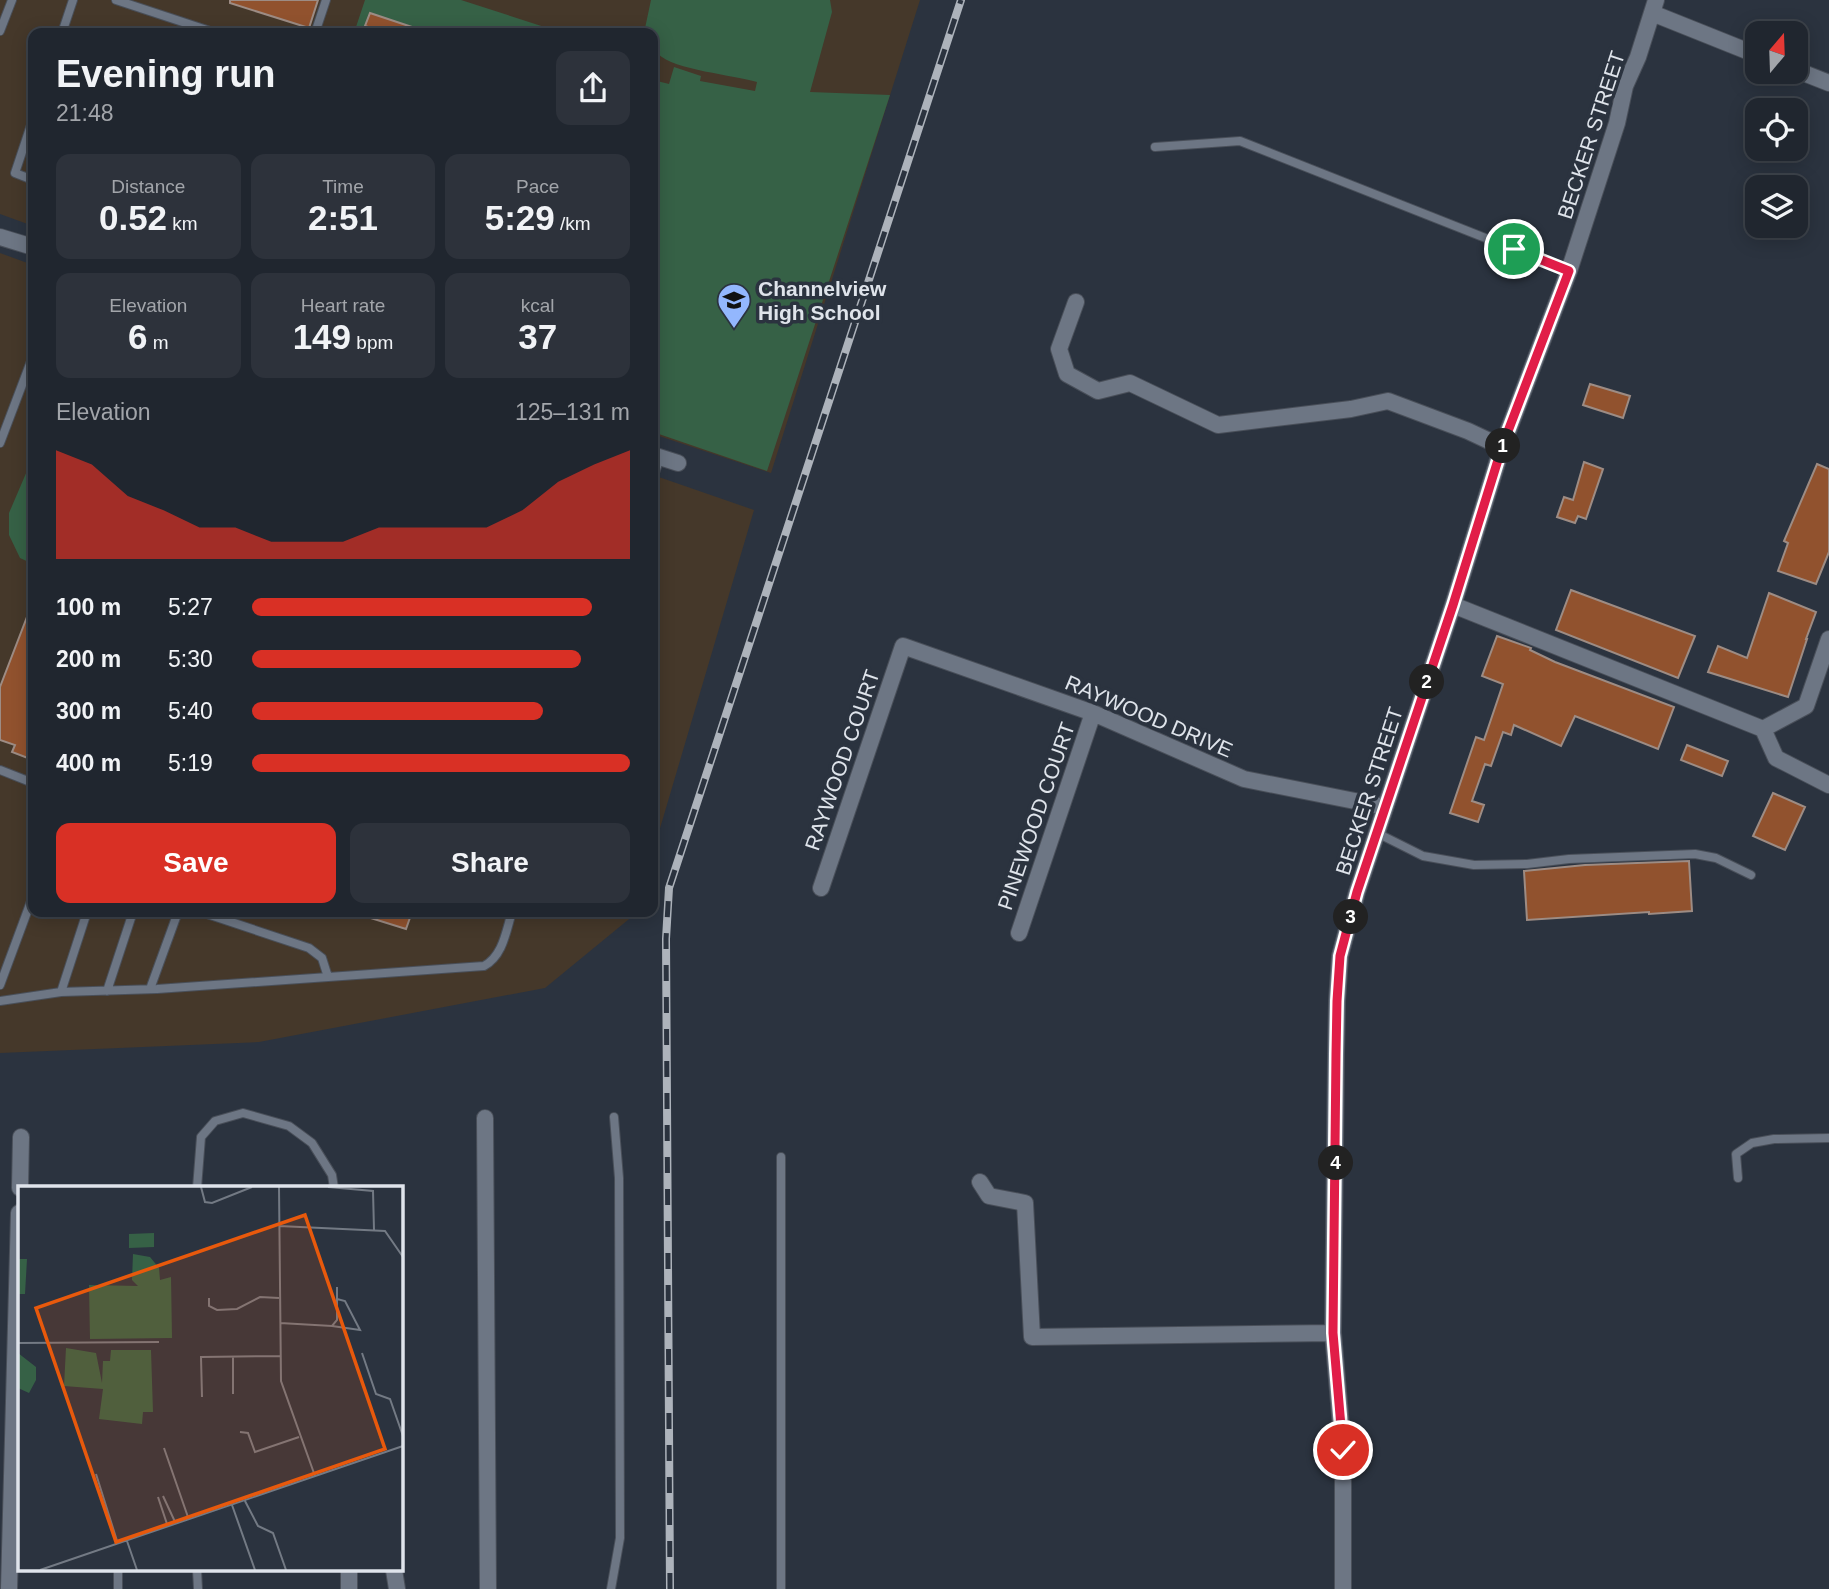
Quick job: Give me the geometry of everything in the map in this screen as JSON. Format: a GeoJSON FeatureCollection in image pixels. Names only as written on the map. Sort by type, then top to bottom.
{"type":"FeatureCollection","features":[{"type":"Feature","properties":{"kind":"street"},"geometry":{"type":"LineString","coordinates":[[1654,7],[1745,49]]}},
{"type":"Feature","properties":{"kind":"street","name":"BECKER STREET"},"geometry":{"type":"LineString","coordinates":[[1343,1589],[1343,1450],[1333,1333],[1336,1054],[1340,956],[1357,892],[1453,605],[1502,447],[1569,271],[1617,123],[1625,86],[1638,57],[1654,7]]}},
{"type":"Feature","properties":{"kind":"street"},"geometry":{"type":"LineString","coordinates":[[1808,75],[1829,83]]}},
{"type":"Feature","properties":{"kind":"street"},"geometry":{"type":"LineString","coordinates":[[0,237],[28,245]]}},
{"type":"Feature","properties":{"kind":"street"},"geometry":{"type":"LineString","coordinates":[[1076,302],[1059,349],[1067,374],[1098,391],[1130,383],[1218,425],[1351,409],[1388,401],[1468,431],[1502,447]]}},
{"type":"Feature","properties":{"kind":"street"},"geometry":{"type":"LineString","coordinates":[[658,457],[678,463]]}},
{"type":"Feature","properties":{"kind":"street"},"geometry":{"type":"LineString","coordinates":[[1453,605],[1762,729],[1776,758],[1829,785]]}},
{"type":"Feature","properties":{"kind":"street"},"geometry":{"type":"LineString","coordinates":[[1762,729],[1806,706],[1829,639]]}},
{"type":"Feature","properties":{"kind":"street","name":"RAYWOOD DRIVE"},"geometry":{"type":"LineString","coordinates":[[902,646],[1093,713],[1244,779],[1385,807]]}},
{"type":"Feature","properties":{"kind":"street","name":"RAYWOOD COURT"},"geometry":{"type":"LineString","coordinates":[[821,888],[902,646]]}},
{"type":"Feature","properties":{"kind":"street","name":"PINEWOOD COURT"},"geometry":{"type":"LineString","coordinates":[[1019,933],[1093,713]]}},
{"type":"Feature","properties":{"kind":"street"},"geometry":{"type":"LineString","coordinates":[[485,1118],[488,1589]]}},
{"type":"Feature","properties":{"kind":"street"},"geometry":{"type":"LineString","coordinates":[[20,1186],[21,1137]]}},
{"type":"Feature","properties":{"kind":"street"},"geometry":{"type":"LineString","coordinates":[[980,1182],[989,1196],[1026,1203],[1032,1337],[1333,1333]]}},
{"type":"Feature","properties":{"kind":"street"},"geometry":{"type":"LineString","coordinates":[[9,1589],[18,1251]]}},
{"type":"Feature","properties":{"kind":"lane"},"geometry":{"type":"LineString","coordinates":[[0,31],[12,0]]}},
{"type":"Feature","properties":{"kind":"lane"},"geometry":{"type":"LineString","coordinates":[[64,28],[74,0]]}},
{"type":"Feature","properties":{"kind":"lane"},"geometry":{"type":"LineString","coordinates":[[116,0],[201,28]]}},
{"type":"Feature","properties":{"kind":"lane"},"geometry":{"type":"LineString","coordinates":[[317,28],[326,0]]}},
{"type":"Feature","properties":{"kind":"lane"},"geometry":{"type":"LineString","coordinates":[[28,135],[15,173],[28,178]]}},
{"type":"Feature","properties":{"kind":"lane"},"geometry":{"type":"LineString","coordinates":[[1156,147],[1240,141],[1569,271]]}},
{"type":"Feature","properties":{"kind":"lane"},"geometry":{"type":"LineString","coordinates":[[0,443],[28,369]]}},
{"type":"Feature","properties":{"kind":"lane"},"geometry":{"type":"LineString","coordinates":[[0,770],[28,781]]}},
{"type":"Feature","properties":{"kind":"lane"},"geometry":{"type":"LineString","coordinates":[[1377,833],[1423,856],[1474,865],[1695,854],[1716,858],[1751,875]]}},
{"type":"Feature","properties":{"kind":"lane"},"geometry":{"type":"LineString","coordinates":[[0,985],[28,909]]}},
{"type":"Feature","properties":{"kind":"lane"},"geometry":{"type":"LineString","coordinates":[[61,992],[85,917]]}},
{"type":"Feature","properties":{"kind":"lane"},"geometry":{"type":"LineString","coordinates":[[107,991],[131,917]]}},
{"type":"Feature","properties":{"kind":"lane"},"geometry":{"type":"LineString","coordinates":[[150,989],[176,917]]}},
{"type":"Feature","properties":{"kind":"lane"},"geometry":{"type":"LineString","coordinates":[[216,917],[309,948],[322,958],[328,977]]}},
{"type":"Feature","properties":{"kind":"lane"},"geometry":{"type":"LineString","coordinates":[[0,1001],[61,992],[150,989],[484,966],[498,955],[510,917]]}},
{"type":"Feature","properties":{"kind":"lane"},"geometry":{"type":"LineString","coordinates":[[197,1186],[201,1137],[215,1121],[243,1113],[289,1126],[312,1143],[332,1175],[334,1186]]}},
{"type":"Feature","properties":{"kind":"lane"},"geometry":{"type":"LineString","coordinates":[[611,1589],[620,1538],[619,1178],[614,1117]]}},
{"type":"Feature","properties":{"kind":"lane"},"geometry":{"type":"LineString","coordinates":[[1738,1178],[1736,1154],[1752,1143],[1774,1139],[1829,1138]]}},
{"type":"Feature","properties":{"kind":"lane"},"geometry":{"type":"LineString","coordinates":[[781,1157],[781,1589]]}},
{"type":"Feature","properties":{"kind":"shaded area","name":"Channelview High School"},"geometry":{"type":"Polygon","coordinates":[[[0,0],[920,0],[771,473],[658,436],[658,28],[28,28],[28,224],[0,214],[0,0]]]}},
{"type":"Feature","properties":{"kind":"shaded area"},"geometry":{"type":"Polygon","coordinates":[[[0,253],[28,263],[28,917],[632,917],[545,988],[259,1042],[0,1053],[0,253]]]}},
{"type":"Feature","properties":{"kind":"shaded area"},"geometry":{"type":"Polygon","coordinates":[[[658,477],[754,510],[658,835],[658,477]]]}},
{"type":"Feature","properties":{"kind":"green space"},"geometry":{"type":"Polygon","coordinates":[[[365,0],[461,0],[548,28],[356,28],[365,0]]]}},
{"type":"Feature","properties":{"kind":"green space","name":"Channelview High School"},"geometry":{"type":"Polygon","coordinates":[[[651,0],[830,0],[832,12],[810,92],[890,95],[767,471],[658,434],[658,81],[669,84],[674,67],[701,76],[700,81],[755,91],[757,82],[690,68],[666,60],[658,54],[658,28],[645,28],[651,0]]]}},
{"type":"Feature","properties":{"kind":"green space"},"geometry":{"type":"Polygon","coordinates":[[[28,469],[28,562],[20,558],[9,535],[9,513],[28,469]]]}},
{"type":"Feature","properties":{"kind":"building"},"geometry":{"type":"Polygon","coordinates":[[[230,0],[318,0],[309,28],[230,3],[230,0]]]}},
{"type":"Feature","properties":{"kind":"building"},"geometry":{"type":"Polygon","coordinates":[[[370,13],[415,28],[371,28],[365,26],[370,13]]]}},
{"type":"Feature","properties":{"kind":"building"},"geometry":{"type":"Polygon","coordinates":[[[1590,384],[1630,396],[1623,418],[1583,405],[1590,384]]]}},
{"type":"Feature","properties":{"kind":"building"},"geometry":{"type":"Polygon","coordinates":[[[1584,462],[1603,469],[1586,519],[1578,516],[1575,523],[1557,517],[1564,497],[1573,500],[1584,462]]]}},
{"type":"Feature","properties":{"kind":"building"},"geometry":{"type":"Polygon","coordinates":[[[1817,464],[1829,469],[1829,552],[1816,584],[1778,571],[1788,543],[1784,541],[1817,464]]]}},
{"type":"Feature","properties":{"kind":"building"},"geometry":{"type":"Polygon","coordinates":[[[1571,590],[1695,636],[1678,678],[1556,630],[1571,590]]]}},
{"type":"Feature","properties":{"kind":"building"},"geometry":{"type":"Polygon","coordinates":[[[1769,593],[1816,612],[1788,697],[1708,672],[1718,646],[1747,658],[1769,593]]]}},
{"type":"Feature","properties":{"kind":"building"},"geometry":{"type":"Polygon","coordinates":[[[28,614],[28,758],[12,752],[15,745],[0,740],[0,687],[28,614]]]}},
{"type":"Feature","properties":{"kind":"building"},"geometry":{"type":"Polygon","coordinates":[[[1497,636],[1531,648],[1530,650],[1555,662],[1674,707],[1658,749],[1575,716],[1561,746],[1514,725],[1511,735],[1503,732],[1491,766],[1485,764],[1472,801],[1484,805],[1478,822],[1450,813],[1476,737],[1484,740],[1503,684],[1482,676],[1497,636]]]}},
{"type":"Feature","properties":{"kind":"building"},"geometry":{"type":"Polygon","coordinates":[[[1687,745],[1728,761],[1722,776],[1681,760],[1687,745]]]}},
{"type":"Feature","properties":{"kind":"building"},"geometry":{"type":"Polygon","coordinates":[[[1773,793],[1805,807],[1785,850],[1753,836],[1773,793]]]}},
{"type":"Feature","properties":{"kind":"building"},"geometry":{"type":"Polygon","coordinates":[[[1689,861],[1692,911],[1527,920],[1524,871],[1585,865],[1689,861]]]}},
{"type":"Feature","properties":{"kind":"building"},"geometry":{"type":"Polygon","coordinates":[[[367,917],[410,917],[406,929],[367,917]]]}},
{"type":"Feature","properties":{"kind":"railway"},"geometry":{"type":"LineString","coordinates":[[670,1589],[666,939],[669,888],[961,0]]}},
{"type":"Feature","properties":{"kind":"place","name":"Channelview High School"},"geometry":{"type":"Point","coordinates":[734,330]}},
{"type":"Feature","properties":{"kind":"route"},"geometry":{"type":"LineString","coordinates":[[1343,1450],[1333,1333],[1336,1054],[1340,956],[1357,892],[1453,605],[1502,447],[1569,271],[1514,249]]}}]}
